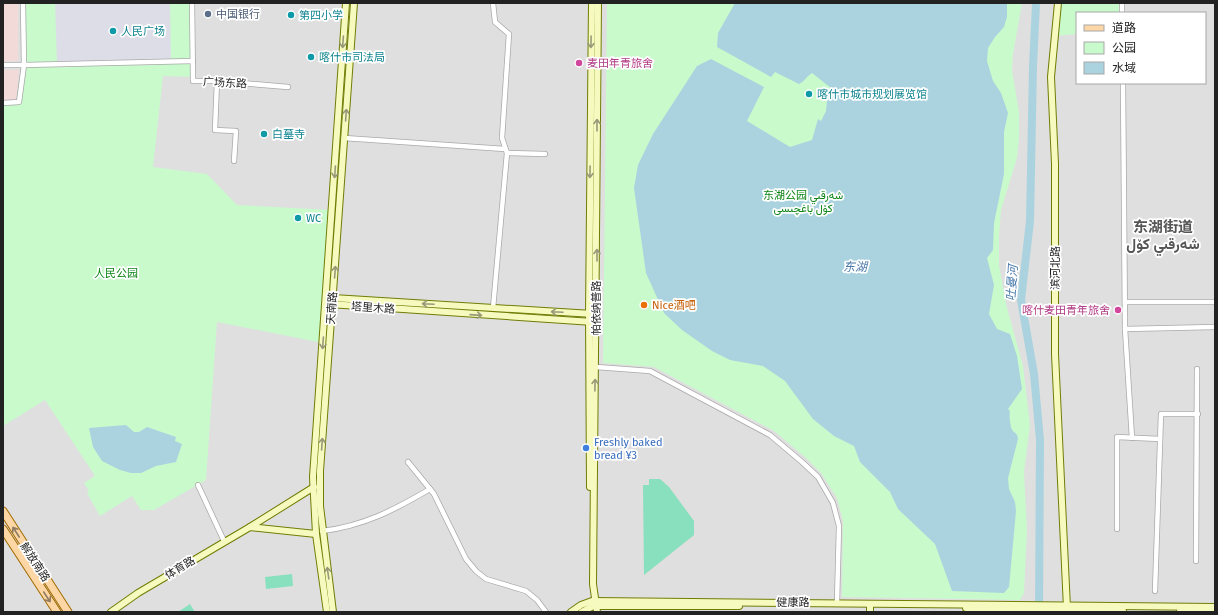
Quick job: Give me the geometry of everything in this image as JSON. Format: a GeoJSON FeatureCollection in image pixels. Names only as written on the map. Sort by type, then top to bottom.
{"type":"FeatureCollection","features":[{"type":"Feature","properties":{"kind":"main road","name":"天南路"},"geometry":{"type":"LineString","coordinates":[[327,612],[316,534],[314,487],[346,3]]}},
{"type":"Feature","properties":{"kind":"main road","name":"天南路"},"geometry":{"type":"LineString","coordinates":[[333,612],[322,531],[320,471],[354,3]]}},
{"type":"Feature","properties":{"kind":"main road","name":"帕依纳普路"},"geometry":{"type":"LineString","coordinates":[[592,3],[589,314],[593,322],[596,367],[593,577],[594,606]]}},
{"type":"Feature","properties":{"kind":"main road","name":"帕依纳普路"},"geometry":{"type":"LineString","coordinates":[[594,606],[593,322],[596,314],[598,3]]}},
{"type":"Feature","properties":{"kind":"main road","name":"滨河北路"},"geometry":{"type":"LineString","coordinates":[[1058,3],[1052,77],[1055,164],[1056,354],[1067,610]]}},
{"type":"Feature","properties":{"kind":"main road"},"geometry":{"type":"LineString","coordinates":[[326,303],[333,298]]}},
{"type":"Feature","properties":{"kind":"main road","name":"塔里木路"},"geometry":{"type":"LineString","coordinates":[[333,298],[596,314]]}},
{"type":"Feature","properties":{"kind":"main road","name":"塔里木路"},"geometry":{"type":"LineString","coordinates":[[326,303],[332,306],[593,322]]}},
{"type":"Feature","properties":{"kind":"main road","name":"体育路"},"geometry":{"type":"LineString","coordinates":[[111,612],[138,593],[250,527],[314,487]]}},
{"type":"Feature","properties":{"kind":"main road","name":"解放南路"},"geometry":{"type":"LineString","coordinates":[[3,512],[68,612]]}},
{"type":"Feature","properties":{"kind":"main road"},"geometry":{"type":"LineString","coordinates":[[250,527],[316,534]]}},
{"type":"Feature","properties":{"kind":"main road","name":"解放南路"},"geometry":{"type":"LineString","coordinates":[[3,529],[57,612]]}},
{"type":"Feature","properties":{"kind":"main road","name":"健康路"},"geometry":{"type":"LineString","coordinates":[[582,612],[594,606],[837,602],[1018,607]]}},
{"type":"Feature","properties":{"kind":"main road","name":"健康路"},"geometry":{"type":"LineString","coordinates":[[571,612],[581,605],[870,609],[1018,607]]}},
{"type":"Feature","properties":{"kind":"main road"},"geometry":{"type":"LineString","coordinates":[[1067,610],[1215,606]]}},
{"type":"Feature","properties":{"kind":"main road"},"geometry":{"type":"LineString","coordinates":[[1018,607],[1052,607],[1067,610],[1215,611]]}},
{"type":"Feature","properties":{"kind":"street"},"geometry":{"type":"LineString","coordinates":[[3,103],[19,102],[24,65],[23,3]]}},
{"type":"Feature","properties":{"kind":"street","name":"广场东路"},"geometry":{"type":"LineString","coordinates":[[192,3],[193,81],[217,81],[288,87]]}},
{"type":"Feature","properties":{"kind":"street"},"geometry":{"type":"LineString","coordinates":[[493,3],[495,22],[509,34],[502,138],[506,151],[493,308]]}},
{"type":"Feature","properties":{"kind":"street"},"geometry":{"type":"LineString","coordinates":[[3,65],[193,61]]}},
{"type":"Feature","properties":{"kind":"street"},"geometry":{"type":"LineString","coordinates":[[217,81],[215,130],[236,131],[234,161]]}},
{"type":"Feature","properties":{"kind":"street"},"geometry":{"type":"LineString","coordinates":[[1123,84],[1125,302],[1132,438]]}},
{"type":"Feature","properties":{"kind":"street"},"geometry":{"type":"LineString","coordinates":[[344,138],[545,154]]}},
{"type":"Feature","properties":{"kind":"street"},"geometry":{"type":"LineString","coordinates":[[1125,302],[1215,302]]}},
{"type":"Feature","properties":{"kind":"street"},"geometry":{"type":"LineString","coordinates":[[1126,329],[1215,327]]}},
{"type":"Feature","properties":{"kind":"street"},"geometry":{"type":"LineString","coordinates":[[596,367],[650,371],[770,435],[818,477],[833,502],[839,526],[837,602]]}},
{"type":"Feature","properties":{"kind":"street"},"geometry":{"type":"LineString","coordinates":[[1196,561],[1198,414],[1197,369]]}},
{"type":"Feature","properties":{"kind":"street"},"geometry":{"type":"LineString","coordinates":[[1155,591],[1161,414],[1198,414]]}},
{"type":"Feature","properties":{"kind":"street"},"geometry":{"type":"LineString","coordinates":[[1117,529],[1117,437],[1160,438]]}},
{"type":"Feature","properties":{"kind":"street"},"geometry":{"type":"LineString","coordinates":[[408,462],[430,489],[466,559],[476,571],[486,578],[526,592],[537,600],[546,612]]}},
{"type":"Feature","properties":{"kind":"street"},"geometry":{"type":"LineString","coordinates":[[198,485],[224,541]]}},
{"type":"Feature","properties":{"kind":"street"},"geometry":{"type":"LineString","coordinates":[[322,531],[339,529],[372,520],[390,512],[430,489]]}},
{"type":"Feature","properties":{"kind":"shaded area"},"geometry":{"type":"Polygon","coordinates":[[[3,3],[1215,3],[1215,612],[3,612],[3,3]]]}},
{"type":"Feature","properties":{"kind":"shaded area"},"geometry":{"type":"Polygon","coordinates":[[[3,3],[18,3],[18,61],[3,61],[3,3]]]}},
{"type":"Feature","properties":{"kind":"shaded area","name":"人民广场"},"geometry":{"type":"Polygon","coordinates":[[[55,3],[170,3],[171,59],[57,62],[55,3]]]}},
{"type":"Feature","properties":{"kind":"shaded area"},"geometry":{"type":"Polygon","coordinates":[[[3,70],[19,70],[16,100],[3,101],[3,70]]]}},
{"type":"Feature","properties":{"kind":"green space","name":"人民公园"},"geometry":{"type":"Polygon","coordinates":[[[23,3],[192,3],[193,77],[163,76],[153,167],[207,174],[237,205],[332,210],[323,343],[217,322],[206,480],[154,510],[141,510],[132,496],[100,516],[87,493],[89,491],[84,483],[95,476],[45,400],[3,426],[3,103],[19,102],[24,65],[23,3]]]}},
{"type":"Feature","properties":{"kind":"green space","name":"东湖"},"geometry":{"type":"Polygon","coordinates":[[[607,3],[1022,3],[1013,54],[1012,70],[1019,112],[1019,138],[1017,158],[1001,210],[999,236],[999,265],[1006,304],[1023,366],[1030,425],[1024,472],[1027,530],[1024,593],[1020,600],[842,597],[843,521],[837,498],[821,473],[806,458],[774,431],[654,367],[603,363],[607,3]]]}},
{"type":"Feature","properties":{"kind":"green space"},"geometry":{"type":"Polygon","coordinates":[[[1058,3],[1122,3],[1122,12],[1076,12],[1076,34],[1055,36],[1058,3]]]}},
{"type":"Feature","properties":{"kind":"green space"},"geometry":{"type":"Polygon","coordinates":[[[649,479],[660,479],[669,487],[694,521],[694,535],[644,575],[643,485],[649,485],[649,479]]]}},
{"type":"Feature","properties":{"kind":"green space"},"geometry":{"type":"Polygon","coordinates":[[[292,574],[293,586],[266,589],[265,577],[292,574]]]}},
{"type":"Feature","properties":{"kind":"green space"},"geometry":{"type":"Polygon","coordinates":[[[190,604],[195,612],[178,612],[190,604]]]}},
{"type":"Feature","properties":{"kind":"water","name":"东湖"},"geometry":{"type":"Polygon","coordinates":[[[735,3],[1007,3],[1007,17],[1004,27],[988,48],[987,61],[993,81],[1001,93],[1008,113],[1004,132],[1004,174],[994,223],[993,250],[987,258],[994,285],[989,314],[997,329],[1010,334],[1017,356],[1022,389],[1008,409],[1010,411],[1011,427],[1018,439],[1008,478],[1009,489],[1015,502],[1016,511],[1009,587],[1004,593],[952,591],[935,544],[898,509],[890,492],[860,462],[854,446],[834,436],[813,419],[785,381],[763,366],[730,360],[712,351],[682,330],[664,313],[646,273],[634,188],[638,165],[653,134],[697,66],[711,59],[764,87],[747,121],[790,147],[812,140],[818,119],[821,121],[826,111],[827,101],[834,94],[831,88],[812,73],[799,84],[775,72],[771,77],[717,47],[718,33],[735,3]]]}},
{"type":"Feature","properties":{"kind":"water"},"geometry":{"type":"Polygon","coordinates":[[[126,425],[134,432],[139,432],[147,427],[176,437],[175,441],[182,444],[176,462],[156,466],[141,473],[131,473],[120,470],[102,461],[93,447],[89,428],[126,425]]]}},
{"type":"Feature","properties":{"kind":"waterway","name":"吐曼河"},"geometry":{"type":"LineString","coordinates":[[1036,3],[1033,67],[1030,221],[1021,300],[1034,374],[1040,440],[1039,612]]}},
{"type":"Feature","properties":{"kind":"place","name":"中国银行"},"geometry":{"type":"Point","coordinates":[208,14]}},
{"type":"Feature","properties":{"kind":"place","name":"第四小学"},"geometry":{"type":"Point","coordinates":[291,15]}},
{"type":"Feature","properties":{"kind":"place","name":"人民广场"},"geometry":{"type":"Point","coordinates":[113,31]}},
{"type":"Feature","properties":{"kind":"place","name":"喀什市司法局"},"geometry":{"type":"Point","coordinates":[311,57]}},
{"type":"Feature","properties":{"kind":"place","name":"麦田年青旅舍"},"geometry":{"type":"Point","coordinates":[579,63]}},
{"type":"Feature","properties":{"kind":"place","name":"喀什市城市规划展览馆"},"geometry":{"type":"Point","coordinates":[809,94]}},
{"type":"Feature","properties":{"kind":"place","name":"白墓寺"},"geometry":{"type":"Point","coordinates":[264,134]}},
{"type":"Feature","properties":{"kind":"place","name":"WC"},"geometry":{"type":"Point","coordinates":[298,218]}},
{"type":"Feature","properties":{"kind":"place","name":"Nice酒吧"},"geometry":{"type":"Point","coordinates":[644,305]}},
{"type":"Feature","properties":{"kind":"place","name":"喀什麦田青年旅舍"},"geometry":{"type":"Point","coordinates":[1118,310]}},
{"type":"Feature","properties":{"kind":"place","name":"Freshly baked bread ¥3"},"geometry":{"type":"Point","coordinates":[586,448]}},
{"type":"Feature","properties":{"kind":"district","name":"东湖街道 شەرقىي كۆل"},"geometry":{"type":"Point","coordinates":[1163,236]}},
{"type":"Feature","properties":{"kind":"park label","name":"东湖公园 شەرقىي كۆل باغچىسى"},"geometry":{"type":"Point","coordinates":[803,201]}}]}
